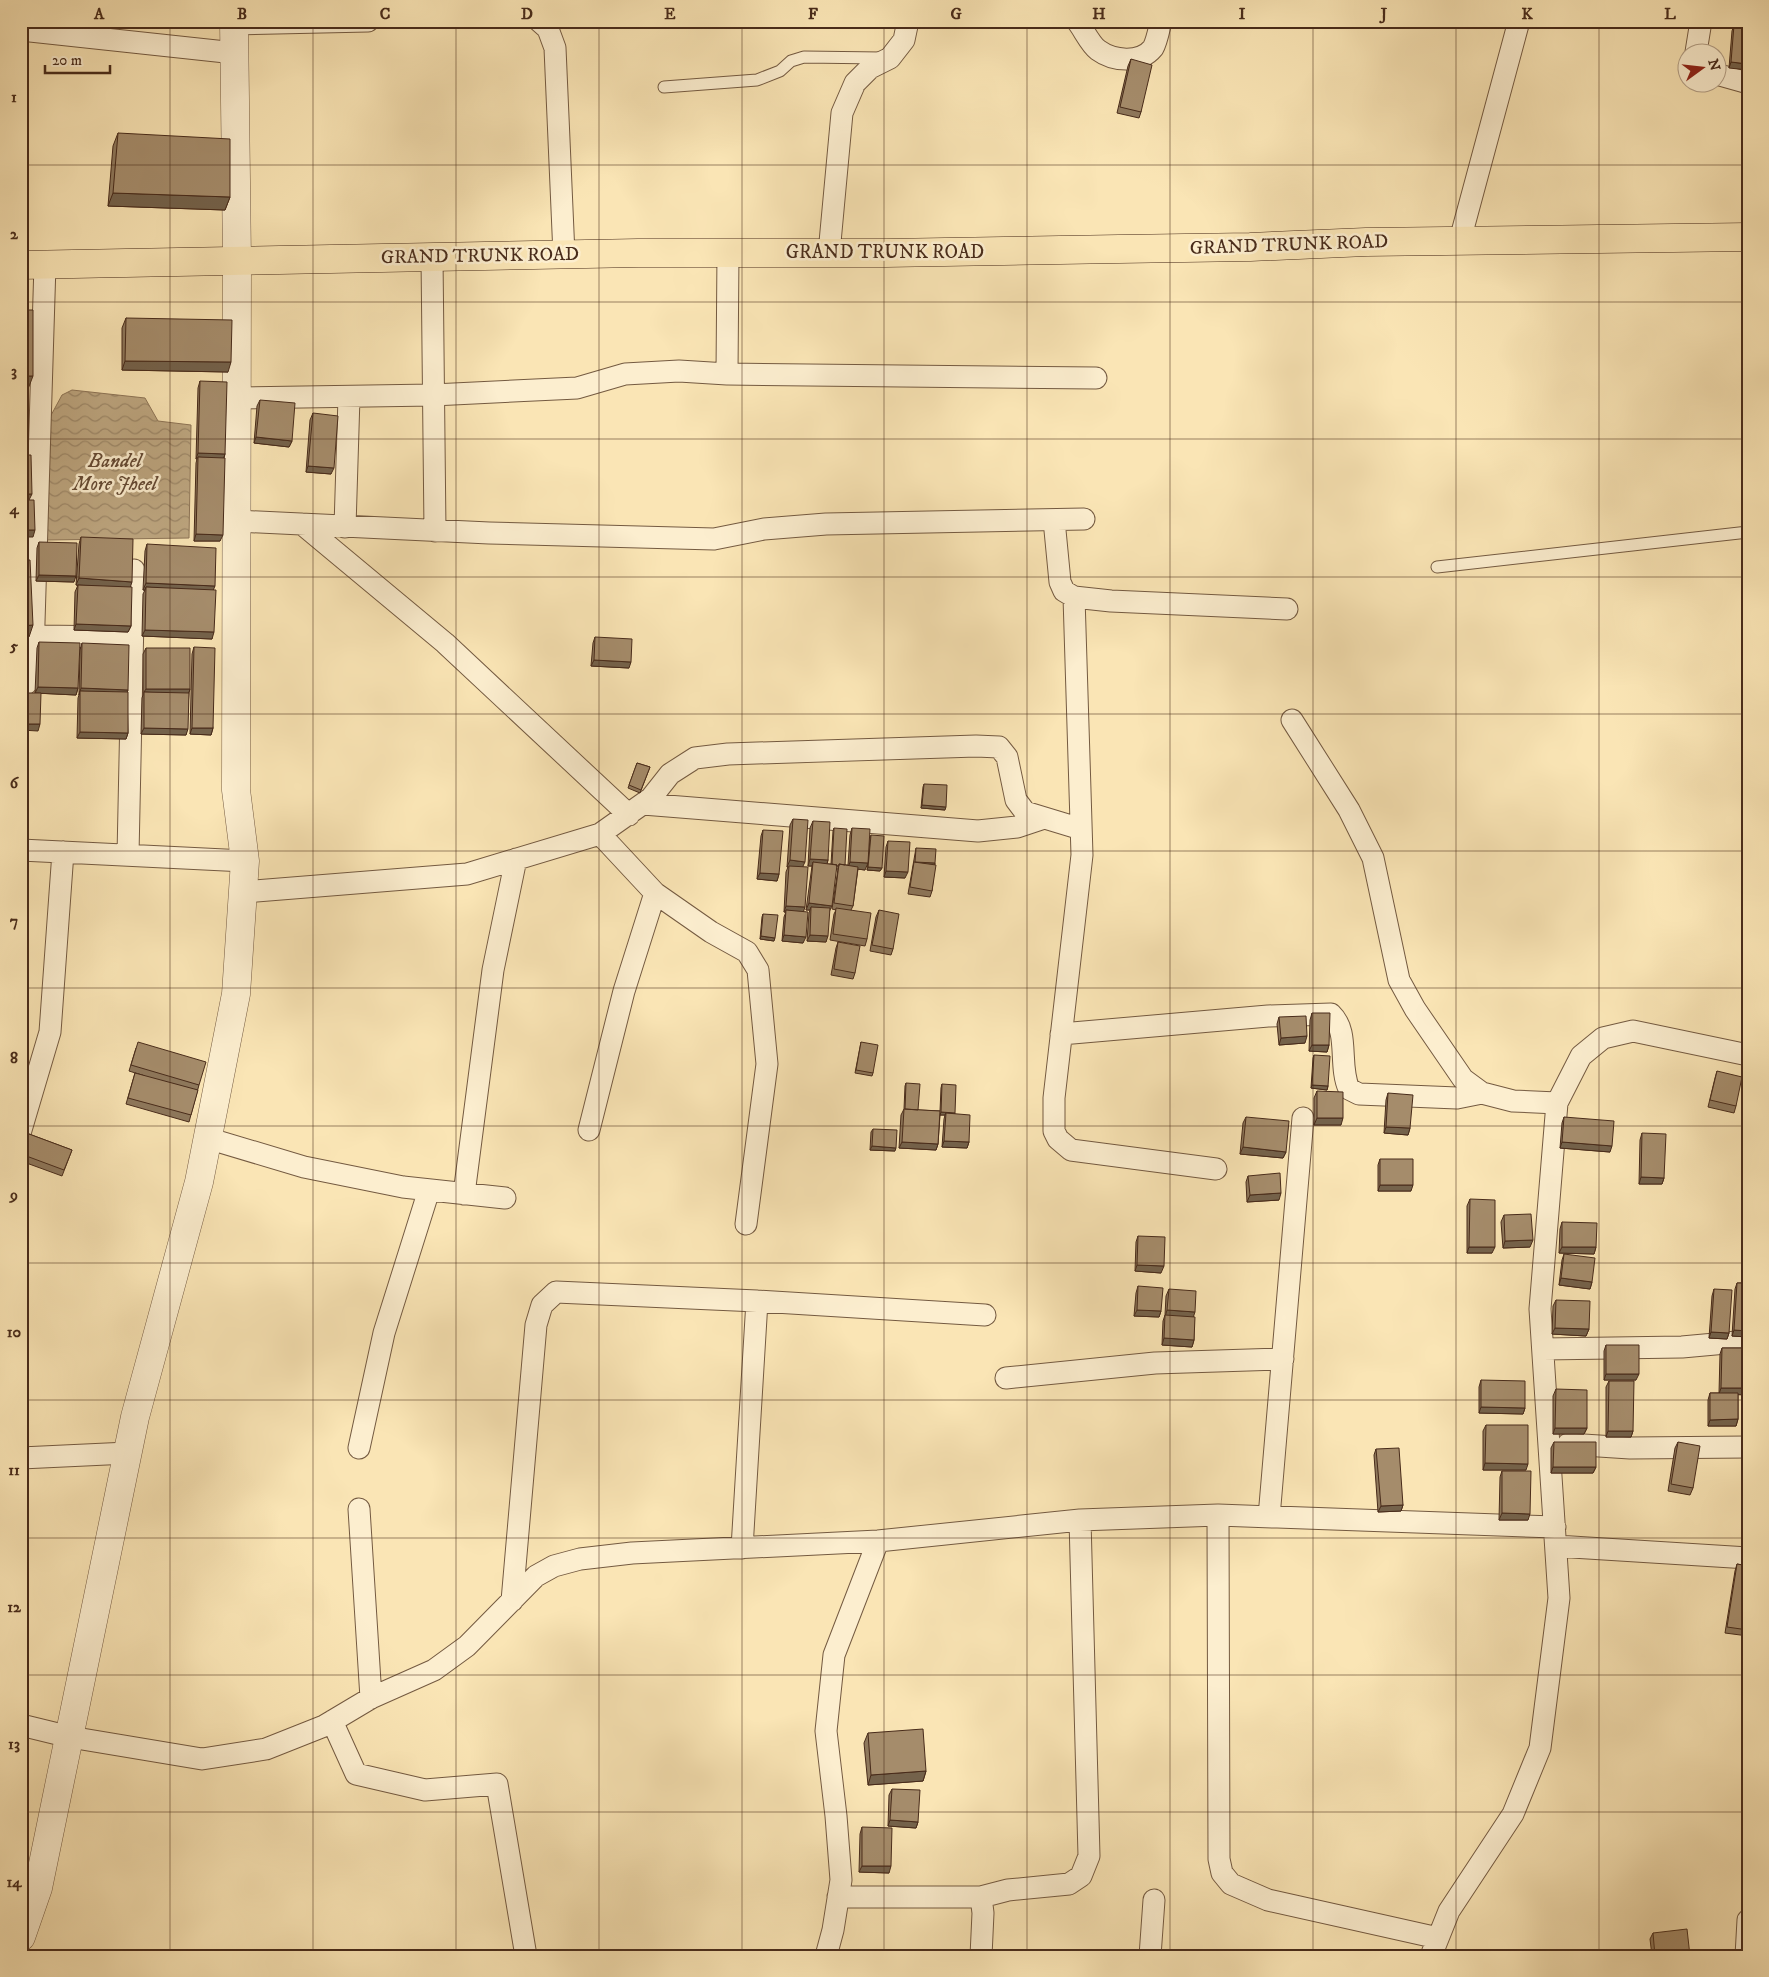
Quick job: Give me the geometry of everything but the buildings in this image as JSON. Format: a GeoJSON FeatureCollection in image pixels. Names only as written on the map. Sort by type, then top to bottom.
{"type":"FeatureCollection","features":[{"type":"Feature","properties":{"kind":"main road","name":"GRAND TRUNK ROAD"},"geometry":{"type":"LineString","coordinates":[[33,264],[564,255],[1250,247],[1460,240],[1748,237]]}},
{"type":"Feature","properties":{"kind":"street"},"geometry":{"type":"LineString","coordinates":[[21,1938],[38,1888],[136,1417],[199,1182],[236,994],[245,861],[236,790],[237,261],[234,23],[368,21]]}},
{"type":"Feature","properties":{"kind":"street"},"geometry":{"type":"LineString","coordinates":[[539,21],[548,29],[555,48],[564,255]]}},
{"type":"Feature","properties":{"kind":"street"},"geometry":{"type":"LineString","coordinates":[[829,253],[842,113],[855,83],[870,68],[890,58],[904,40],[908,21]]}},
{"type":"Feature","properties":{"kind":"street"},"geometry":{"type":"LineString","coordinates":[[1078,21],[1098,50],[1114,57],[1133,60],[1154,47],[1161,21]]}},
{"type":"Feature","properties":{"kind":"street"},"geometry":{"type":"LineString","coordinates":[[1460,240],[1519,21]]}},
{"type":"Feature","properties":{"kind":"street"},"geometry":{"type":"LineString","coordinates":[[1698,42],[1701,21]]}},
{"type":"Feature","properties":{"kind":"street"},"geometry":{"type":"LineString","coordinates":[[21,30],[235,53]]}},
{"type":"Feature","properties":{"kind":"street"},"geometry":{"type":"LineString","coordinates":[[1726,77],[1748,83]]}},
{"type":"Feature","properties":{"kind":"street"},"geometry":{"type":"LineString","coordinates":[[727,374],[728,253]]}},
{"type":"Feature","properties":{"kind":"street"},"geometry":{"type":"LineString","coordinates":[[432,257],[435,531]]}},
{"type":"Feature","properties":{"kind":"street"},"geometry":{"type":"LineString","coordinates":[[21,688],[29,680],[34,636],[33,264]]}},
{"type":"Feature","properties":{"kind":"street"},"geometry":{"type":"LineString","coordinates":[[237,398],[433,395],[577,388],[625,374],[679,371],[727,374],[1096,378]]}},
{"type":"Feature","properties":{"kind":"street"},"geometry":{"type":"LineString","coordinates":[[345,526],[349,396]]}},
{"type":"Feature","properties":{"kind":"street"},"geometry":{"type":"LineString","coordinates":[[237,521],[435,531],[714,539],[764,529],[826,524],[1084,519]]}},
{"type":"Feature","properties":{"kind":"street"},"geometry":{"type":"LineString","coordinates":[[1054,520],[1060,582],[1064,591],[1074,597],[1111,601],[1287,609]]}},
{"type":"Feature","properties":{"kind":"street"},"geometry":{"type":"LineString","coordinates":[[302,524],[445,643],[636,810],[978,831],[1017,827],[1044,818]]}},
{"type":"Feature","properties":{"kind":"street"},"geometry":{"type":"LineString","coordinates":[[128,855],[134,570]]}},
{"type":"Feature","properties":{"kind":"street"},"geometry":{"type":"LineString","coordinates":[[1074,597],[1082,855],[1054,1098],[1054,1132],[1058,1139],[1072,1150],[1216,1169]]}},
{"type":"Feature","properties":{"kind":"street"},"geometry":{"type":"LineString","coordinates":[[34,636],[132,636]]}},
{"type":"Feature","properties":{"kind":"street"},"geometry":{"type":"LineString","coordinates":[[1292,720],[1349,810],[1373,858],[1399,980],[1415,1009],[1463,1079],[1482,1093],[1513,1101],[1557,1103]]}},
{"type":"Feature","properties":{"kind":"street"},"geometry":{"type":"LineString","coordinates":[[243,892],[467,874],[600,834],[651,798],[670,774],[695,758],[728,754],[976,746],[998,747],[1006,758],[1016,800],[1025,812],[1081,829]]}},
{"type":"Feature","properties":{"kind":"street"},"geometry":{"type":"LineString","coordinates":[[600,834],[655,893],[711,932],[747,952],[758,970],[767,1064],[746,1224]]}},
{"type":"Feature","properties":{"kind":"street"},"geometry":{"type":"LineString","coordinates":[[21,850],[245,861]]}},
{"type":"Feature","properties":{"kind":"street"},"geometry":{"type":"LineString","coordinates":[[21,1130],[50,1032],[63,852]]}},
{"type":"Feature","properties":{"kind":"street"},"geometry":{"type":"LineString","coordinates":[[464,1194],[493,970],[516,859]]}},
{"type":"Feature","properties":{"kind":"street"},"geometry":{"type":"LineString","coordinates":[[589,1130],[624,991],[655,893]]}},
{"type":"Feature","properties":{"kind":"street"},"geometry":{"type":"LineString","coordinates":[[1062,1034],[1268,1016],[1331,1014],[1338,1020],[1342,1032],[1344,1078],[1349,1089],[1359,1094],[1457,1098],[1482,1093]]}},
{"type":"Feature","properties":{"kind":"street"},"geometry":{"type":"LineString","coordinates":[[1218,1515],[1219,1859],[1222,1873],[1231,1884],[1268,1900],[1435,1947],[1450,1911],[1513,1814],[1540,1748],[1559,1598],[1540,1309],[1557,1103],[1581,1056],[1603,1038],[1633,1031],[1748,1055]]}},
{"type":"Feature","properties":{"kind":"street"},"geometry":{"type":"LineString","coordinates":[[1269,1517],[1303,1118]]}},
{"type":"Feature","properties":{"kind":"street"},"geometry":{"type":"LineString","coordinates":[[207,1138],[304,1167],[403,1187],[505,1198]]}},
{"type":"Feature","properties":{"kind":"street"},"geometry":{"type":"LineString","coordinates":[[359,1448],[384,1333],[430,1190]]}},
{"type":"Feature","properties":{"kind":"street"},"geometry":{"type":"LineString","coordinates":[[512,1601],[536,1325],[542,1304],[556,1292],[757,1301],[984,1315]]}},
{"type":"Feature","properties":{"kind":"street"},"geometry":{"type":"LineString","coordinates":[[742,1548],[757,1301]]}},
{"type":"Feature","properties":{"kind":"street"},"geometry":{"type":"LineString","coordinates":[[1543,1349],[1682,1346],[1748,1341]]}},
{"type":"Feature","properties":{"kind":"street"},"geometry":{"type":"LineString","coordinates":[[1006,1378],[1155,1363],[1283,1359]]}},
{"type":"Feature","properties":{"kind":"street"},"geometry":{"type":"LineString","coordinates":[[1549,1443],[1630,1448],[1748,1447]]}},
{"type":"Feature","properties":{"kind":"street"},"geometry":{"type":"LineString","coordinates":[[21,1458],[128,1453]]}},
{"type":"Feature","properties":{"kind":"street"},"geometry":{"type":"LineString","coordinates":[[359,1509],[371,1698]]}},
{"type":"Feature","properties":{"kind":"street"},"geometry":{"type":"LineString","coordinates":[[21,1725],[70,1737],[202,1758],[266,1749],[332,1721],[371,1698],[434,1670],[467,1646],[536,1576],[554,1566],[580,1559],[632,1553],[878,1541],[1080,1520],[1218,1515],[1555,1536],[1748,1558]]}},
{"type":"Feature","properties":{"kind":"street"},"geometry":{"type":"LineString","coordinates":[[838,1897],[981,1897],[1008,1890],[1069,1884],[1081,1876],[1089,1856],[1080,1520]]}},
{"type":"Feature","properties":{"kind":"street"},"geometry":{"type":"LineString","coordinates":[[826,1956],[833,1930],[841,1880],[826,1731],[834,1655],[878,1541]]}},
{"type":"Feature","properties":{"kind":"street"},"geometry":{"type":"LineString","coordinates":[[332,1721],[356,1774],[426,1790],[497,1784],[526,1956]]}},
{"type":"Feature","properties":{"kind":"street"},"geometry":{"type":"LineString","coordinates":[[980,1956],[983,1913],[981,1897]]}},
{"type":"Feature","properties":{"kind":"street"},"geometry":{"type":"LineString","coordinates":[[1150,1956],[1154,1900]]}},
{"type":"Feature","properties":{"kind":"street"},"geometry":{"type":"LineString","coordinates":[[1746,1956],[1748,1920]]}},
{"type":"Feature","properties":{"kind":"lane"},"geometry":{"type":"LineString","coordinates":[[664,87],[757,80],[780,71],[791,62],[804,57],[890,58]]}},
{"type":"Feature","properties":{"kind":"lane"},"geometry":{"type":"LineString","coordinates":[[1437,567],[1748,532]]}},
{"type":"Feature","properties":{"kind":"water","name":"Bandel More Jheel"},"geometry":{"type":"Polygon","coordinates":[[[72,390],[145,398],[158,421],[191,425],[189,538],[47,540],[49,419],[62,395],[72,390]]]}}]}
